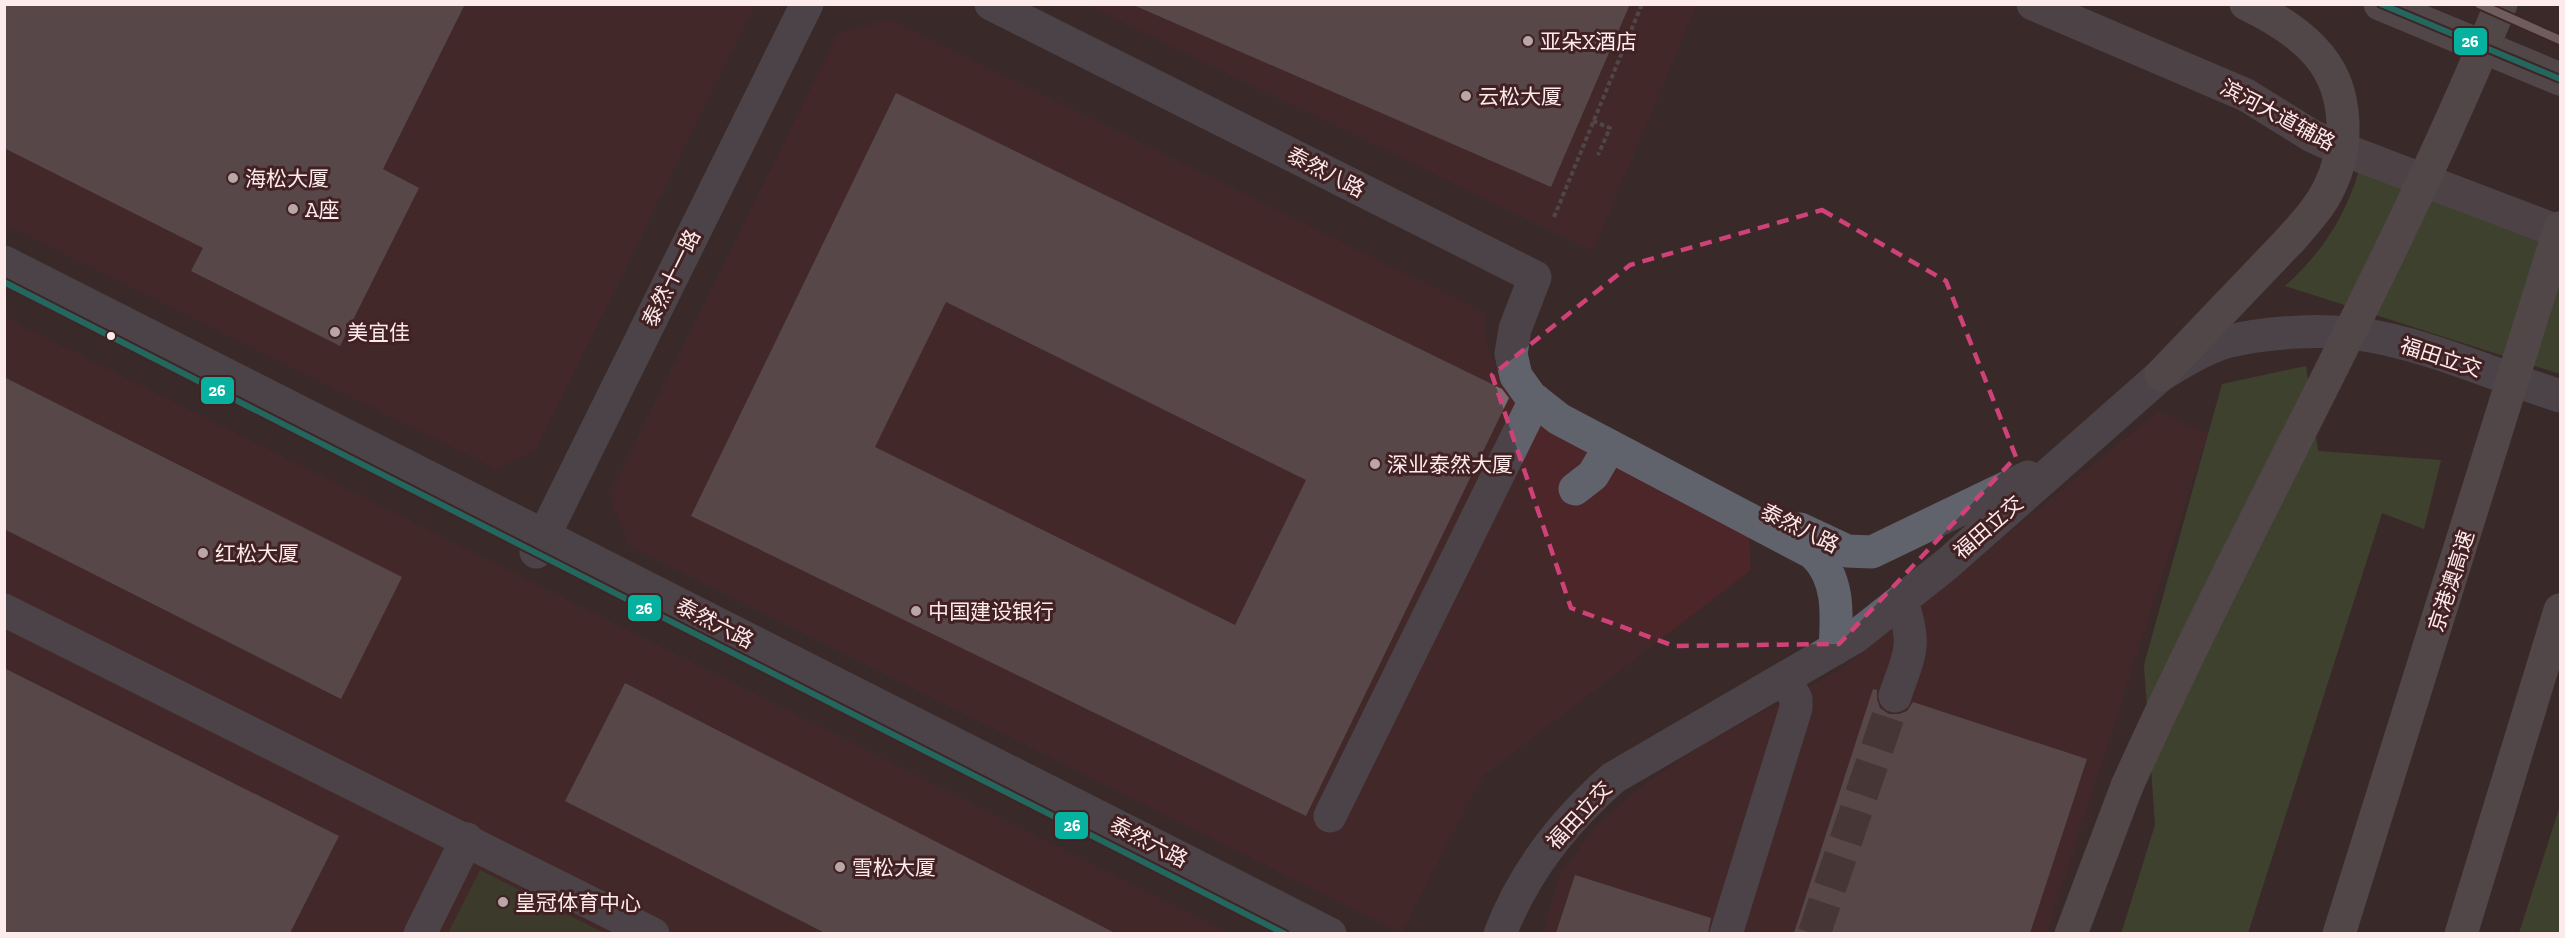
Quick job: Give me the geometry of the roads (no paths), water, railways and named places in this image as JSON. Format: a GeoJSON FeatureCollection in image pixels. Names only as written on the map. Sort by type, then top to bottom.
{"type":"FeatureCollection","features":[{"type":"Feature","properties":{"kind":"highway"},"geometry":{"type":"LineString","coordinates":[[2161,375],[2316,210],[2330,187],[2338,163],[2343,109],[2334,81],[2320,57],[2296,34],[2271,16],[2246,4]]}},
{"type":"Feature","properties":{"kind":"highway"},"geometry":{"type":"LineString","coordinates":[[2380,4],[2560,80]]}},
{"type":"Feature","properties":{"kind":"highway"},"geometry":{"type":"LineString","coordinates":[[2071,933],[2127,786],[2166,699],[2398,238],[2456,116],[2501,4]]}},
{"type":"Feature","properties":{"kind":"highway","name":"京港澳高速"},"geometry":{"type":"LineString","coordinates":[[2339,933],[2560,230]]}},
{"type":"Feature","properties":{"kind":"highway"},"geometry":{"type":"LineString","coordinates":[[2461,933],[2560,610]]}},
{"type":"Feature","properties":{"kind":"main road","name":"滨河大道辅路"},"geometry":{"type":"LineString","coordinates":[[2033,4],[2246,95],[2312,136],[2334,146],[2560,230]]}},
{"type":"Feature","properties":{"kind":"street","name":"泰然十一路"},"geometry":{"type":"LineString","coordinates":[[539,544],[807,4]]}},
{"type":"Feature","properties":{"kind":"street","name":"泰然八路"},"geometry":{"type":"LineString","coordinates":[[991,4],[1535,277],[1515,329],[1511,354],[1516,376],[1538,402],[1559,419],[1813,553],[1826,567],[1833,586],[1836,606],[1835,649]]}},
{"type":"Feature","properties":{"kind":"street","name":"泰然六路"},"geometry":{"type":"LineString","coordinates":[[4,262],[1286,933]]}},
{"type":"Feature","properties":{"kind":"street","name":"泰然六路"},"geometry":{"type":"LineString","coordinates":[[4,282],[1330,933]]}},
{"type":"Feature","properties":{"kind":"street","name":"福田立交"},"geometry":{"type":"LineString","coordinates":[[1500,933],[1532,870],[1557,832],[1615,794],[1652,754],[1835,649],[1902,602],[2161,375],[2192,356],[2226,342],[2307,333],[2358,334],[2406,345],[2560,396]]}},
{"type":"Feature","properties":{"kind":"street","name":"泰然八路"},"geometry":{"type":"LineString","coordinates":[[1538,402],[1564,410],[1832,545],[1856,553],[1879,550],[2063,461]]}},
{"type":"Feature","properties":{"kind":"street"},"geometry":{"type":"LineString","coordinates":[[1330,816],[1538,402]]}},
{"type":"Feature","properties":{"kind":"street"},"geometry":{"type":"LineString","coordinates":[[1575,489],[1593,475],[1610,446]]}},
{"type":"Feature","properties":{"kind":"street"},"geometry":{"type":"LineString","coordinates":[[1895,696],[1912,646],[1910,628],[1902,602]]}},
{"type":"Feature","properties":{"kind":"street"},"geometry":{"type":"LineString","coordinates":[[4,610],[653,933]]}},
{"type":"Feature","properties":{"kind":"street"},"geometry":{"type":"LineString","coordinates":[[1726,933],[1796,708],[1796,699],[1785,679]]}},
{"type":"Feature","properties":{"kind":"street"},"geometry":{"type":"LineString","coordinates":[[420,933],[467,839]]}},
{"type":"Feature","properties":{"kind":"tunnel"},"geometry":{"type":"LineString","coordinates":[[1814,934],[1895,696]]}},
{"type":"Feature","properties":{"kind":"place","name":"亚朵X酒店"},"geometry":{"type":"Point","coordinates":[1528,41]}},
{"type":"Feature","properties":{"kind":"place","name":"云松大厦"},"geometry":{"type":"Point","coordinates":[1466,96]}},
{"type":"Feature","properties":{"kind":"place","name":"海松大厦"},"geometry":{"type":"Point","coordinates":[233,178]}},
{"type":"Feature","properties":{"kind":"place","name":"A座"},"geometry":{"type":"Point","coordinates":[293,209]}},
{"type":"Feature","properties":{"kind":"place","name":"美宜佳"},"geometry":{"type":"Point","coordinates":[335,332]}},
{"type":"Feature","properties":{"kind":"place","name":"深业泰然大厦"},"geometry":{"type":"Point","coordinates":[1375,464]}},
{"type":"Feature","properties":{"kind":"place","name":"红松大厦"},"geometry":{"type":"Point","coordinates":[203,553]}},
{"type":"Feature","properties":{"kind":"place","name":"中国建设银行"},"geometry":{"type":"Point","coordinates":[916,611]}},
{"type":"Feature","properties":{"kind":"place","name":"雪松大厦"},"geometry":{"type":"Point","coordinates":[840,867]}},
{"type":"Feature","properties":{"kind":"place","name":"皇冠体育中心"},"geometry":{"type":"Point","coordinates":[503,902]}}]}
